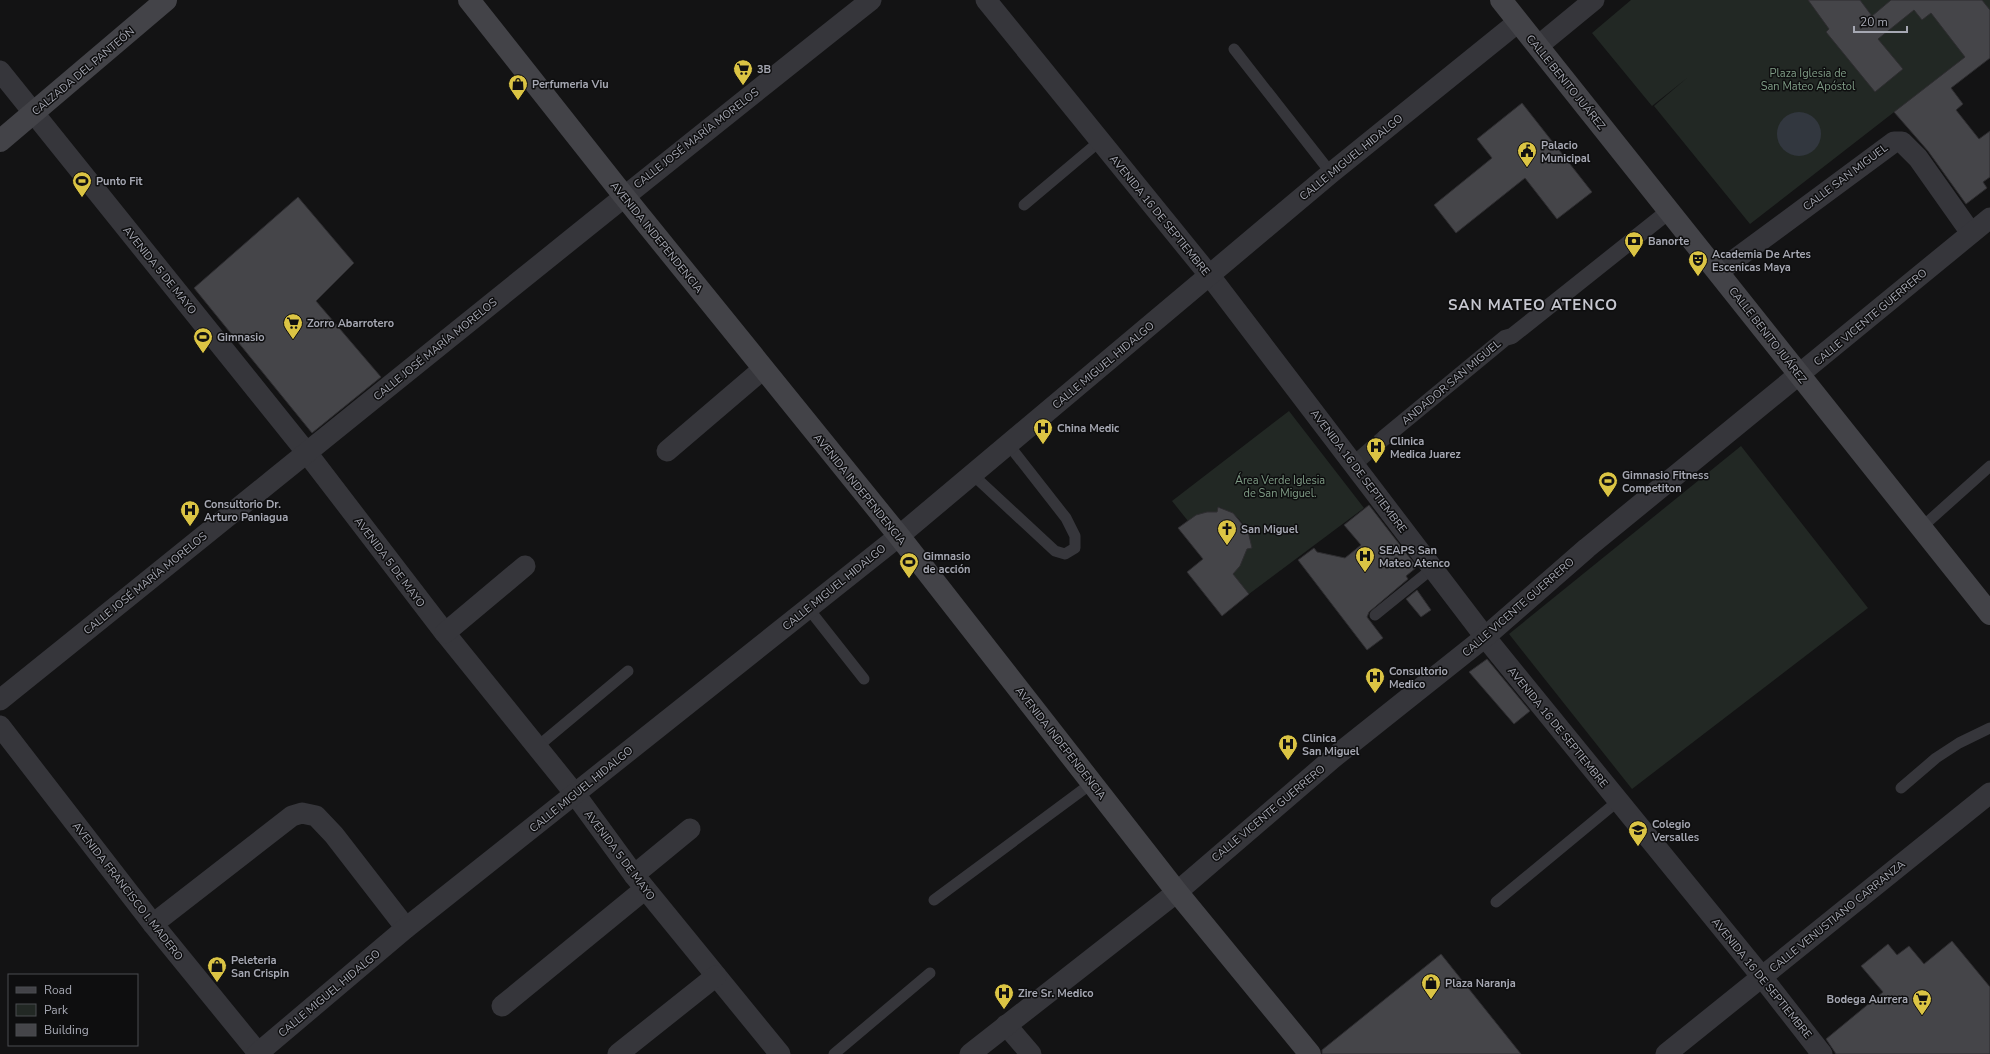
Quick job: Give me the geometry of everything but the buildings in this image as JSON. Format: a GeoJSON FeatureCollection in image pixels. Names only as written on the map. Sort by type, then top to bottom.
{"type":"FeatureCollection","features":[{"type":"Feature","properties":{"kind":"main road","name":"CALZADA DEL PANTEÓN"},"geometry":{"type":"LineString","coordinates":[[0,141],[166,0]]}},
{"type":"Feature","properties":{"kind":"main road","name":"AVENIDA INDEPENDENCIA"},"geometry":{"type":"LineString","coordinates":[[469,0],[624,196],[899,536],[1177,892],[1310,1054]]}},
{"type":"Feature","properties":{"kind":"main road","name":"CALLE BENITO JUÁREZ"},"geometry":{"type":"LineString","coordinates":[[1501,0],[1990,614]]}},
{"type":"Feature","properties":{"kind":"street","name":"CALLE JOSÉ MARÍA MORELOS"},"geometry":{"type":"LineString","coordinates":[[0,700],[624,196],[871,0]]}},
{"type":"Feature","properties":{"kind":"street","name":"AVENIDA 16 DE SEPTIEMBRE"},"geometry":{"type":"LineString","coordinates":[[986,0],[1210,276],[1357,461],[1433,568],[1485,637],[1762,976],[1822,1054]]}},
{"type":"Feature","properties":{"kind":"street"},"geometry":{"type":"LineString","coordinates":[[1538,46],[1594,0]]}},
{"type":"Feature","properties":{"kind":"street","name":"CALLE MIGUEL HIDALGO"},"geometry":{"type":"LineString","coordinates":[[258,1054],[406,928],[899,536],[1331,173],[1518,22]]}},
{"type":"Feature","properties":{"kind":"street","name":"AVENIDA 5 DE MAYO"},"geometry":{"type":"LineString","coordinates":[[0,71],[307,453],[445,633],[575,794],[639,882],[780,1054]]}},
{"type":"Feature","properties":{"kind":"street","name":"CALLE SAN MIGUEL"},"geometry":{"type":"LineString","coordinates":[[1718,272],[1894,142],[1902,142],[1918,158],[1971,233]]}},
{"type":"Feature","properties":{"kind":"street","name":"ANDADOR SAN MIGUEL"},"geometry":{"type":"LineString","coordinates":[[1385,437],[1504,338],[1512,336],[1669,211]]}},
{"type":"Feature","properties":{"kind":"street","name":"CALLE VICENTE GUERRERO"},"geometry":{"type":"LineString","coordinates":[[970,1054],[1177,892],[1333,758],[1485,637],[1586,548],[1800,375],[1990,218]]}},
{"type":"Feature","properties":{"kind":"street"},"geometry":{"type":"LineString","coordinates":[[668,452],[763,369]]}},
{"type":"Feature","properties":{"kind":"street"},"geometry":{"type":"LineString","coordinates":[[445,633],[525,566]]}},
{"type":"Feature","properties":{"kind":"street","name":"AVENIDA FRANCISCO I. MADERO"},"geometry":{"type":"LineString","coordinates":[[0,726],[153,924],[258,1054]]}},
{"type":"Feature","properties":{"kind":"street","name":"CALLE VENUSTIANO CARRANZA"},"geometry":{"type":"LineString","coordinates":[[1666,1054],[1990,792]]}},
{"type":"Feature","properties":{"kind":"street"},"geometry":{"type":"LineString","coordinates":[[153,924],[292,816],[302,813],[316,816],[334,835],[406,928]]}},
{"type":"Feature","properties":{"kind":"street"},"geometry":{"type":"LineString","coordinates":[[502,1006],[639,882],[690,829]]}},
{"type":"Feature","properties":{"kind":"street"},"geometry":{"type":"LineString","coordinates":[[618,1054],[716,976]]}},
{"type":"Feature","properties":{"kind":"street"},"geometry":{"type":"LineString","coordinates":[[1006,1026],[1031,1054]]}},
{"type":"Feature","properties":{"kind":"lane"},"geometry":{"type":"LineString","coordinates":[[1234,49],[1331,173]]}},
{"type":"Feature","properties":{"kind":"lane"},"geometry":{"type":"LineString","coordinates":[[1024,205],[1100,141]]}},
{"type":"Feature","properties":{"kind":"lane"},"geometry":{"type":"LineString","coordinates":[[972,474],[1055,550],[1065,554],[1075,548],[1075,536],[1066,518],[1008,444]]}},
{"type":"Feature","properties":{"kind":"lane"},"geometry":{"type":"LineString","coordinates":[[1921,528],[1990,466]]}},
{"type":"Feature","properties":{"kind":"lane"},"geometry":{"type":"LineString","coordinates":[[1376,615],[1433,568]]}},
{"type":"Feature","properties":{"kind":"lane"},"geometry":{"type":"LineString","coordinates":[[808,608],[864,679]]}},
{"type":"Feature","properties":{"kind":"lane"},"geometry":{"type":"LineString","coordinates":[[537,747],[628,671]]}},
{"type":"Feature","properties":{"kind":"lane"},"geometry":{"type":"LineString","coordinates":[[1901,788],[1936,758],[1958,743],[1990,728]]}},
{"type":"Feature","properties":{"kind":"lane"},"geometry":{"type":"LineString","coordinates":[[934,900],[1092,783]]}},
{"type":"Feature","properties":{"kind":"lane"},"geometry":{"type":"LineString","coordinates":[[1496,902],[1618,801]]}},
{"type":"Feature","properties":{"kind":"lane"},"geometry":{"type":"LineString","coordinates":[[834,1054],[930,973]]}},
{"type":"Feature","properties":{"kind":"green space","name":"Plaza Iglesia de San Mateo Apóstol"},"geometry":{"type":"Polygon","coordinates":[[[1631,0],[1990,0],[1990,35],[1965,57],[1750,224],[1654,106],[1687,78],[1652,106],[1592,33],[1631,0]]]}},
{"type":"Feature","properties":{"kind":"green space","name":"Área Verde Iglesia de San Miguel."},"geometry":{"type":"Polygon","coordinates":[[[1289,411],[1364,508],[1249,594],[1232,574],[1240,566],[1245,549],[1252,548],[1248,533],[1242,522],[1227,510],[1219,507],[1217,512],[1196,515],[1188,521],[1172,501],[1289,411]]]}},
{"type":"Feature","properties":{"kind":"green space"},"geometry":{"type":"Polygon","coordinates":[[[1741,446],[1868,608],[1632,789],[1509,634],[1741,446]]]}},
{"type":"Feature","properties":{"kind":"shaded area"},"geometry":{"type":"Polygon","coordinates":[[[1795,112],[1803,112],[1815,118],[1821,130],[1821,138],[1815,150],[1803,156],[1795,156],[1783,150],[1777,138],[1777,130],[1783,118],[1795,112]]]}},
{"type":"Feature","properties":{"kind":"tunnel"},"geometry":{"type":"LineString","coordinates":[[1361,458],[1385,437]]}},
{"type":"Feature","properties":{"kind":"place","name":"3B"},"geometry":{"type":"Point","coordinates":[743,86]}},
{"type":"Feature","properties":{"kind":"place","name":"Perfumeria Viu"},"geometry":{"type":"Point","coordinates":[518,101]}},
{"type":"Feature","properties":{"kind":"place","name":"Palacio Municipal"},"geometry":{"type":"Point","coordinates":[1527,168]}},
{"type":"Feature","properties":{"kind":"place","name":"Punto Fit"},"geometry":{"type":"Point","coordinates":[82,198]}},
{"type":"Feature","properties":{"kind":"place","name":"Banorte"},"geometry":{"type":"Point","coordinates":[1634,258]}},
{"type":"Feature","properties":{"kind":"place","name":"Academia De Artes Escenicas Maya"},"geometry":{"type":"Point","coordinates":[1698,277]}},
{"type":"Feature","properties":{"kind":"place","name":"Zorro Abarrotero"},"geometry":{"type":"Point","coordinates":[293,340]}},
{"type":"Feature","properties":{"kind":"place","name":"Gimnasio"},"geometry":{"type":"Point","coordinates":[203,354]}},
{"type":"Feature","properties":{"kind":"place","name":"China Medic"},"geometry":{"type":"Point","coordinates":[1043,445]}},
{"type":"Feature","properties":{"kind":"place","name":"Clinica Medica Juarez"},"geometry":{"type":"Point","coordinates":[1376,464]}},
{"type":"Feature","properties":{"kind":"place","name":"Gimnasio Fitness Competiton"},"geometry":{"type":"Point","coordinates":[1608,498]}},
{"type":"Feature","properties":{"kind":"place","name":"Consultorio Dr. Arturo Paniagua"},"geometry":{"type":"Point","coordinates":[190,527]}},
{"type":"Feature","properties":{"kind":"place","name":"San Miguel"},"geometry":{"type":"Point","coordinates":[1227,546]}},
{"type":"Feature","properties":{"kind":"place","name":"SEAPS San Mateo Atenco"},"geometry":{"type":"Point","coordinates":[1365,573]}},
{"type":"Feature","properties":{"kind":"place","name":"Gimnasio de acción"},"geometry":{"type":"Point","coordinates":[909,579]}},
{"type":"Feature","properties":{"kind":"place","name":"Consultorio Medico"},"geometry":{"type":"Point","coordinates":[1375,694]}},
{"type":"Feature","properties":{"kind":"place","name":"Clinica San Miguel"},"geometry":{"type":"Point","coordinates":[1288,761]}},
{"type":"Feature","properties":{"kind":"place","name":"Colegio Versalles"},"geometry":{"type":"Point","coordinates":[1638,847]}},
{"type":"Feature","properties":{"kind":"place","name":"Peleteria San Crispin"},"geometry":{"type":"Point","coordinates":[217,983]}},
{"type":"Feature","properties":{"kind":"place","name":"Plaza Naranja"},"geometry":{"type":"Point","coordinates":[1431,1000]}},
{"type":"Feature","properties":{"kind":"place","name":"Zire Sr. Medico"},"geometry":{"type":"Point","coordinates":[1004,1010]}},
{"type":"Feature","properties":{"kind":"place","name":"Bodega Aurrera"},"geometry":{"type":"Point","coordinates":[1922,1016]}},
{"type":"Feature","properties":{"kind":"district","name":"SAN MATEO ATENCO"},"geometry":{"type":"Point","coordinates":[1533,305]}}]}
